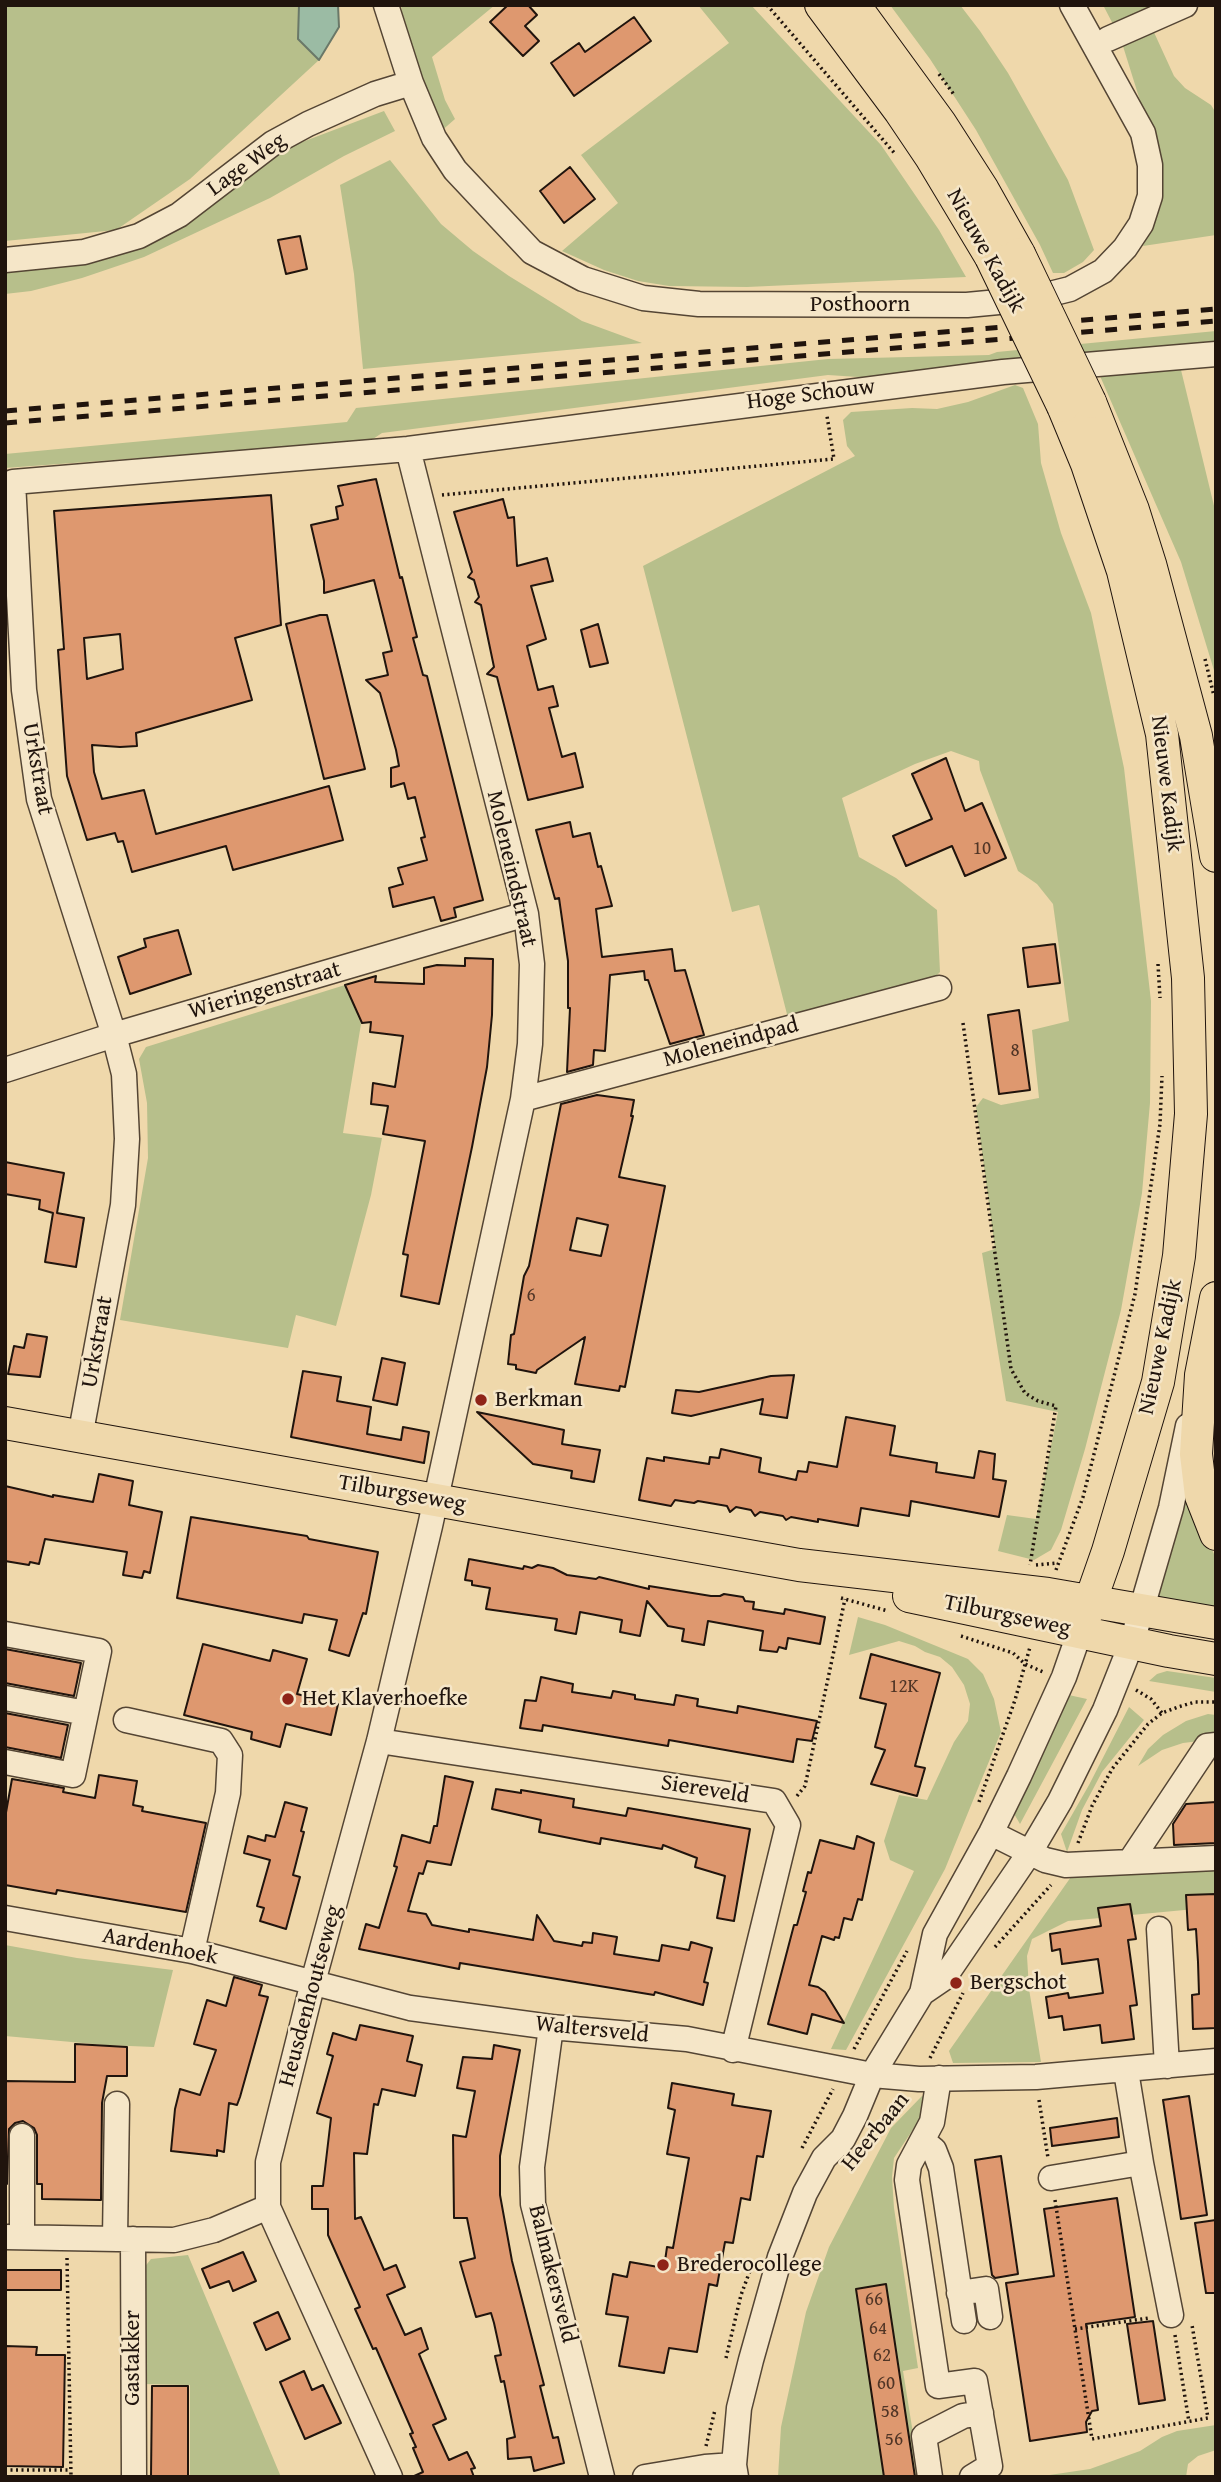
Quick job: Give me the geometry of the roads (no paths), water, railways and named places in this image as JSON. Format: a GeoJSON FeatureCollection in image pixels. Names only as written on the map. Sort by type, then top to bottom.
{"type":"FeatureCollection","features":[{"type":"Feature","properties":{"kind":"main road","name":"Nieuwe Kadijk"},"geometry":{"type":"LineString","coordinates":[[821,5],[916,134],[960,203],[1005,256]]}},
{"type":"Feature","properties":{"kind":"main road","name":"Nieuwe Kadijk"},"geometry":{"type":"LineString","coordinates":[[854,5],[940,123],[983,190],[1005,256],[1077,404],[1133,510],[1196,736],[1216,856]]}},
{"type":"Feature","properties":{"kind":"main road","name":"Nieuwe Kadijk"},"geometry":{"type":"LineString","coordinates":[[1077,404],[1087,464],[1123,571],[1163,734],[1188,978],[1191,1114],[1179,1256],[1158,1381],[1080,1631]]}},
{"type":"Feature","properties":{"kind":"main road","name":"Nieuwe Kadijk"},"geometry":{"type":"LineString","coordinates":[[1201,1374],[1216,1298]]}},
{"type":"Feature","properties":{"kind":"main road"},"geometry":{"type":"LineString","coordinates":[[1201,1374],[1196,1454],[1201,1496],[1216,1534]]}},
{"type":"Feature","properties":{"kind":"main road","name":"Tilburgseweg"},"geometry":{"type":"LineString","coordinates":[[5,1423],[799,1566],[1048,1594],[1216,1623]]}},
{"type":"Feature","properties":{"kind":"main road","name":"Tilburgseweg"},"geometry":{"type":"LineString","coordinates":[[799,1566],[856,1585],[1216,1659]]}},
{"type":"Feature","properties":{"kind":"street"},"geometry":{"type":"LineString","coordinates":[[386,5],[411,83]]}},
{"type":"Feature","properties":{"kind":"street","name":"Posthoorn"},"geometry":{"type":"LineString","coordinates":[[411,83],[433,138],[454,170],[531,252],[583,279],[643,298],[699,304],[967,305],[1030,299],[1070,289],[1103,271],[1125,248],[1141,224],[1150,196],[1150,165],[1143,134],[1072,5]]}},
{"type":"Feature","properties":{"kind":"street"},"geometry":{"type":"LineString","coordinates":[[1108,39],[1185,5]]}},
{"type":"Feature","properties":{"kind":"street","name":"Lage Weg"},"geometry":{"type":"LineString","coordinates":[[5,260],[84,252],[139,236],[179,215],[273,143],[375,94],[411,83]]}},
{"type":"Feature","properties":{"kind":"street","name":"Hoge Schouw"},"geometry":{"type":"LineString","coordinates":[[408,449],[822,393],[1003,372],[1216,354]]}},
{"type":"Feature","properties":{"kind":"street","name":"Moleneindstraat"},"geometry":{"type":"LineString","coordinates":[[408,449],[526,914],[532,964],[530,1044],[523,1099],[436,1500]]}},
{"type":"Feature","properties":{"kind":"street","name":"Urkstraat"},"geometry":{"type":"LineString","coordinates":[[80,1437],[123,1205],[127,1139],[124,1074],[39,799],[24,690],[13,482],[408,449]]}},
{"type":"Feature","properties":{"kind":"street","name":"Wieringenstraat"},"geometry":{"type":"LineString","coordinates":[[5,1070],[114,1035],[526,914]]}},
{"type":"Feature","properties":{"kind":"street","name":"Moleneindpad"},"geometry":{"type":"LineString","coordinates":[[523,1099],[939,988]]}},
{"type":"Feature","properties":{"kind":"street","name":"Nieuwe Kadijk"},"geometry":{"type":"LineString","coordinates":[[1132,1642],[1171,1508],[1201,1374]]}},
{"type":"Feature","properties":{"kind":"street","name":"Heusdenhoutseweg"},"geometry":{"type":"LineString","coordinates":[[390,2477],[268,2207],[268,2162],[313,1982],[379,1741],[436,1500]]}},
{"type":"Feature","properties":{"kind":"street","name":"Heerbaan"},"geometry":{"type":"LineString","coordinates":[[733,2473],[739,2409],[764,2309],[805,2193],[824,2158],[843,2139],[872,2075],[922,1993],[935,1934],[991,1833],[1043,1727],[1080,1631]]}},
{"type":"Feature","properties":{"kind":"street"},"geometry":{"type":"LineString","coordinates":[[5,1634],[99,1651],[74,1775],[5,1762]]}},
{"type":"Feature","properties":{"kind":"street","name":"Heerbaan"},"geometry":{"type":"LineString","coordinates":[[922,1993],[944,1978],[1030,1852],[1060,1801],[1105,1710],[1132,1642]]}},
{"type":"Feature","properties":{"kind":"street"},"geometry":{"type":"LineString","coordinates":[[5,1698],[86,1713]]}},
{"type":"Feature","properties":{"kind":"street"},"geometry":{"type":"LineString","coordinates":[[126,1720],[221,1741],[230,1755],[228,1793],[192,1951]]}},
{"type":"Feature","properties":{"kind":"street","name":"Siereveld"},"geometry":{"type":"LineString","coordinates":[[379,1741],[774,1801],[788,1825],[733,2050]]}},
{"type":"Feature","properties":{"kind":"street"},"geometry":{"type":"LineString","coordinates":[[1133,1862],[1133,1857],[1206,1746],[1216,1745]]}},
{"type":"Feature","properties":{"kind":"street"},"geometry":{"type":"LineString","coordinates":[[991,1833],[1045,1860],[1066,1865],[1216,1858]]}},
{"type":"Feature","properties":{"kind":"street","name":"Aardenhoek"},"geometry":{"type":"LineString","coordinates":[[5,1918],[192,1951],[313,1982]]}},
{"type":"Feature","properties":{"kind":"street"},"geometry":{"type":"LineString","coordinates":[[1159,1929],[1167,2066]]}},
{"type":"Feature","properties":{"kind":"street","name":"Waltersveld"},"geometry":{"type":"LineString","coordinates":[[313,1982],[410,2008],[551,2027],[687,2039],[872,2075]]}},
{"type":"Feature","properties":{"kind":"street","name":"Balmakersveld"},"geometry":{"type":"LineString","coordinates":[[551,2027],[532,2167],[533,2203],[601,2477]]}},
{"type":"Feature","properties":{"kind":"street"},"geometry":{"type":"LineString","coordinates":[[872,2075],[929,2079],[1036,2077],[1216,2061]]}},
{"type":"Feature","properties":{"kind":"street"},"geometry":{"type":"LineString","coordinates":[[1126,2071],[1171,2315]]}},
{"type":"Feature","properties":{"kind":"street"},"geometry":{"type":"LineString","coordinates":[[929,2079],[932,2122],[909,2165],[907,2180],[938,2386],[975,2381],[990,2466],[972,2477]]}},
{"type":"Feature","properties":{"kind":"street","name":"Gastakker"},"geometry":{"type":"LineString","coordinates":[[117,2104],[134,2477]]}},
{"type":"Feature","properties":{"kind":"street"},"geometry":{"type":"LineString","coordinates":[[22,2136],[13,2237],[174,2240],[214,2230],[268,2207]]}},
{"type":"Feature","properties":{"kind":"street"},"geometry":{"type":"LineString","coordinates":[[923,2141],[934,2150],[941,2168],[964,2320]]}},
{"type":"Feature","properties":{"kind":"street"},"geometry":{"type":"LineString","coordinates":[[1051,2178],[1141,2163]]}},
{"type":"Feature","properties":{"kind":"street"},"geometry":{"type":"LineString","coordinates":[[960,2292],[986,2289],[990,2317]]}},
{"type":"Feature","properties":{"kind":"street"},"geometry":{"type":"LineString","coordinates":[[930,2477],[924,2436],[963,2416],[981,2413]]}},
{"type":"Feature","properties":{"kind":"street"},"geometry":{"type":"LineString","coordinates":[[645,2477],[705,2467],[733,2473]]}},
{"type":"Feature","properties":{"kind":"railway"},"geometry":{"type":"LineString","coordinates":[[5,411],[1216,309]]}},
{"type":"Feature","properties":{"kind":"railway"},"geometry":{"type":"LineString","coordinates":[[5,423],[1216,321]]}},
{"type":"Feature","properties":{"kind":"place","name":"Berkman"},"geometry":{"type":"Point","coordinates":[481,1400]}},
{"type":"Feature","properties":{"kind":"place","name":"Het Klaverhoefke"},"geometry":{"type":"Point","coordinates":[288,1699]}},
{"type":"Feature","properties":{"kind":"place","name":"Bergschot"},"geometry":{"type":"Point","coordinates":[956,1983]}},
{"type":"Feature","properties":{"kind":"place","name":"Brederocollege"},"geometry":{"type":"Point","coordinates":[663,2265]}}]}
